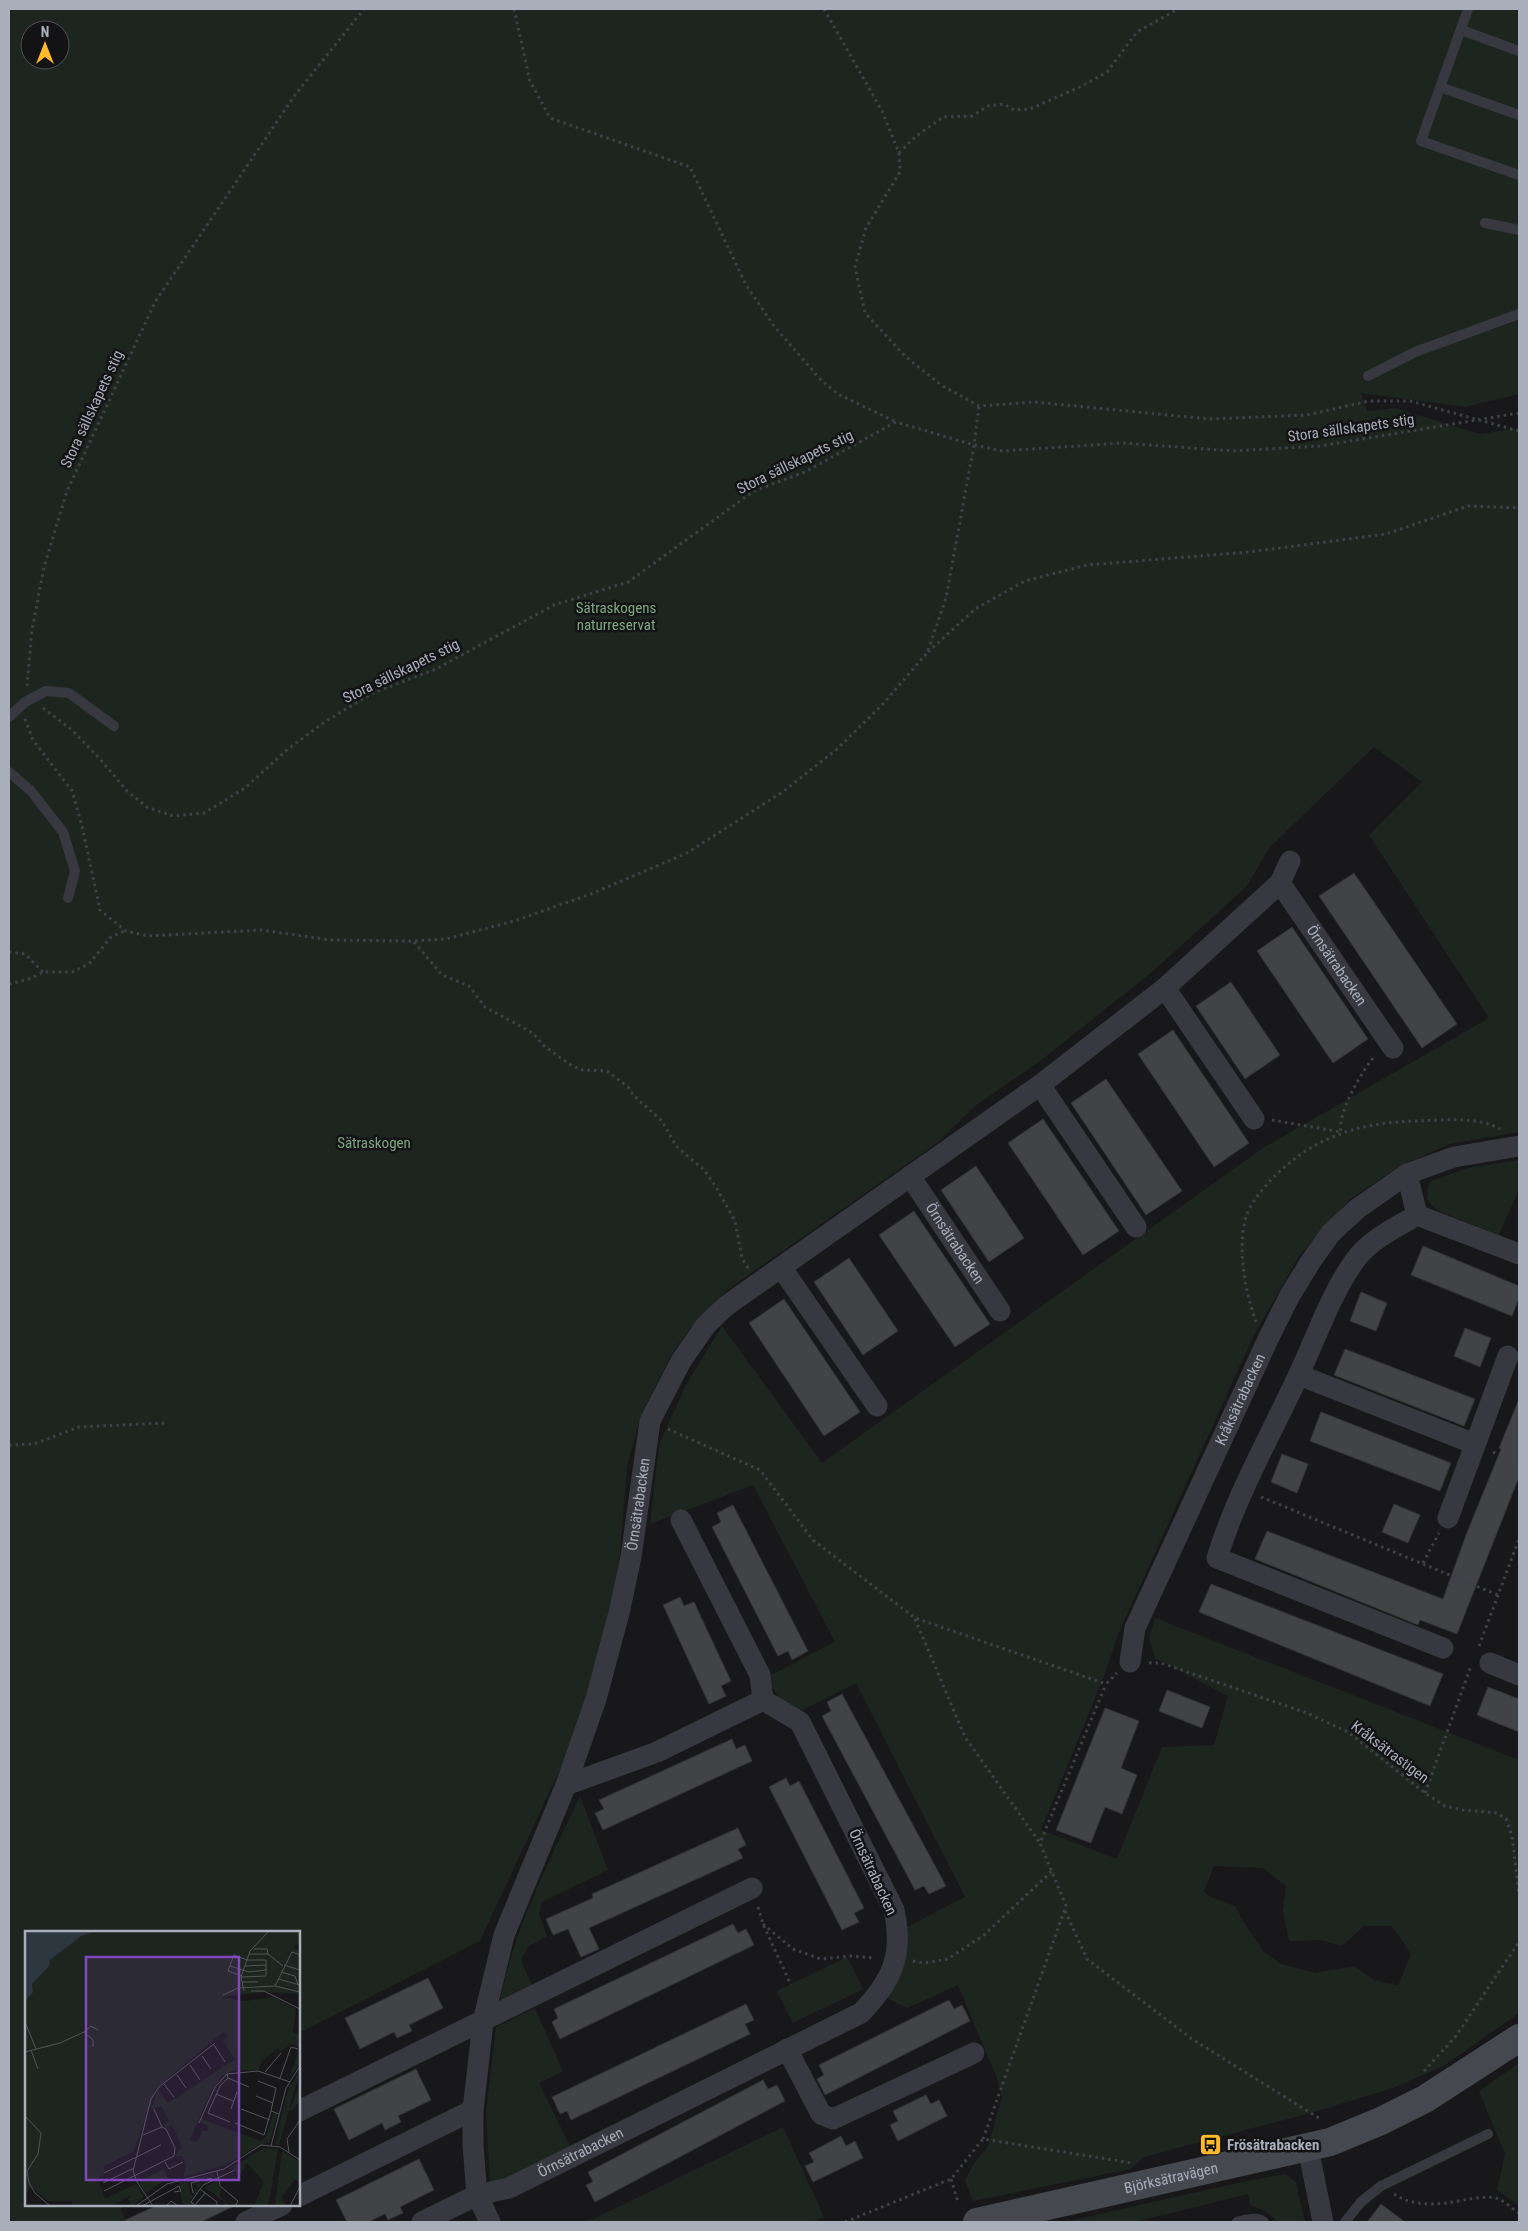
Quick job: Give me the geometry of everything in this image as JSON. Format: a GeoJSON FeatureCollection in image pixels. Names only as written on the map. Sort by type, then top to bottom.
{"type":"FeatureCollection","features":[{"type":"Feature","properties":{"kind":"street","name":"Örnsätrabacken"},"geometry":{"type":"LineString","coordinates":[[490,2222],[478,2195],[473,2145],[473,2110],[483,2022],[504,1935],[566,1785],[596,1699],[619,1613],[631,1557],[650,1421],[681,1362],[706,1326],[726,1306],[1040,1085],[1165,988],[1280,882],[1290,861]]}},
{"type":"Feature","properties":{"kind":"street","name":"Örnsätrabacken"},"geometry":{"type":"LineString","coordinates":[[1280,882],[1393,1048]]}},
{"type":"Feature","properties":{"kind":"street"},"geometry":{"type":"LineString","coordinates":[[1165,988],[1254,1119]]}},
{"type":"Feature","properties":{"kind":"street"},"geometry":{"type":"LineString","coordinates":[[1040,1085],[1136,1227]]}},
{"type":"Feature","properties":{"kind":"street","name":"Kråksätrabacken"},"geometry":{"type":"LineString","coordinates":[[1130,1662],[1135,1628],[1270,1335],[1289,1297],[1331,1233],[1357,1209],[1407,1174],[1454,1157],[1515,1147]]}},
{"type":"Feature","properties":{"kind":"street"},"geometry":{"type":"LineString","coordinates":[[1407,1174],[1417,1214]]}},
{"type":"Feature","properties":{"kind":"street","name":"Örnsätrabacken"},"geometry":{"type":"LineString","coordinates":[[910,1176],[1000,1311]]}},
{"type":"Feature","properties":{"kind":"street"},"geometry":{"type":"LineString","coordinates":[[1417,1214],[1519,1254]]}},
{"type":"Feature","properties":{"kind":"street"},"geometry":{"type":"LineString","coordinates":[[1417,1214],[1374,1242],[1357,1258],[1338,1290],[1243,1490],[1228,1524],[1217,1558],[1443,1648]]}},
{"type":"Feature","properties":{"kind":"street"},"geometry":{"type":"LineString","coordinates":[[781,1267],[877,1406]]}},
{"type":"Feature","properties":{"kind":"street"},"geometry":{"type":"LineString","coordinates":[[1448,1518],[1508,1356]]}},
{"type":"Feature","properties":{"kind":"street"},"geometry":{"type":"LineString","coordinates":[[1299,1375],[1476,1444]]}},
{"type":"Feature","properties":{"kind":"street"},"geometry":{"type":"LineString","coordinates":[[566,1785],[657,1752],[764,1700],[760,1675],[681,1520]]}},
{"type":"Feature","properties":{"kind":"street"},"geometry":{"type":"LineString","coordinates":[[1490,1663],[1519,1674]]}},
{"type":"Feature","properties":{"kind":"street","name":"Örnsätrabacken"},"geometry":{"type":"LineString","coordinates":[[422,2222],[478,2195],[509,2188],[861,2013],[880,1992],[895,1958],[898,1928],[894,1910],[800,1722],[764,1700]]}},
{"type":"Feature","properties":{"kind":"street"},"geometry":{"type":"LineString","coordinates":[[300,2111],[752,1888]]}},
{"type":"Feature","properties":{"kind":"street","name":"Björksätravägen"},"geometry":{"type":"LineString","coordinates":[[977,2222],[1312,2136],[1330,2142],[1381,2121],[1425,2099],[1519,2038]]}},
{"type":"Feature","properties":{"kind":"street"},"geometry":{"type":"LineString","coordinates":[[787,2049],[821,2114],[833,2119],[974,2053]]}},
{"type":"Feature","properties":{"kind":"street"},"geometry":{"type":"LineString","coordinates":[[300,2196],[473,2110]]}},
{"type":"Feature","properties":{"kind":"street"},"geometry":{"type":"LineString","coordinates":[[1312,2136],[1323,2222]]}},
{"type":"Feature","properties":{"kind":"street"},"geometry":{"type":"LineString","coordinates":[[246,2222],[280,2206]]}},
{"type":"Feature","properties":{"kind":"lane"},"geometry":{"type":"LineString","coordinates":[[1468,9],[1421,141],[1519,175]]}},
{"type":"Feature","properties":{"kind":"lane"},"geometry":{"type":"LineString","coordinates":[[1461,30],[1519,51]]}},
{"type":"Feature","properties":{"kind":"lane"},"geometry":{"type":"LineString","coordinates":[[1440,87],[1519,115]]}},
{"type":"Feature","properties":{"kind":"lane"},"geometry":{"type":"LineString","coordinates":[[1485,223],[1519,230]]}},
{"type":"Feature","properties":{"kind":"lane"},"geometry":{"type":"LineString","coordinates":[[1368,376],[1415,352],[1519,314]]}},
{"type":"Feature","properties":{"kind":"lane"},"geometry":{"type":"LineString","coordinates":[[9,717],[25,702],[46,691],[69,693],[114,726]]}},
{"type":"Feature","properties":{"kind":"lane"},"geometry":{"type":"LineString","coordinates":[[9,772],[31,791],[63,832],[75,870],[68,898]]}},
{"type":"Feature","properties":{"kind":"lane"},"geometry":{"type":"LineString","coordinates":[[1345,2222],[1361,2202],[1381,2186],[1488,2134]]}},
{"type":"Feature","properties":{"kind":"lane"},"geometry":{"type":"LineString","coordinates":[[1237,2222],[1252,2219],[1260,2219],[1264,2222]]}},
{"type":"Feature","properties":{"kind":"path","name":"Stora sällskapets stig"},"geometry":{"type":"LineString","coordinates":[[364,9],[295,95],[155,302],[67,491],[44,568],[32,630],[25,702],[40,706],[72,730],[127,791],[147,807],[173,816],[204,813],[245,788],[288,749],[326,721],[373,694],[436,669],[554,605],[628,582],[754,491],[805,472],[896,422],[974,445],[1002,451],[1122,443],[1234,451],[1320,446],[1519,413]]}},
{"type":"Feature","properties":{"kind":"path"},"geometry":{"type":"LineString","coordinates":[[514,9],[530,81],[550,118],[690,167],[746,285],[774,326],[822,380],[838,394],[896,422]]}},
{"type":"Feature","properties":{"kind":"path"},"geometry":{"type":"LineString","coordinates":[[824,9],[882,111],[899,153],[900,172],[866,228],[855,267],[865,313],[905,356],[941,385],[979,406],[1035,402],[1209,419],[1307,415],[1369,401],[1410,402],[1519,431]]}},
{"type":"Feature","properties":{"kind":"path"},"geometry":{"type":"LineString","coordinates":[[899,153],[915,136],[943,118],[972,116],[988,106],[1004,104],[1014,110],[1030,110],[1080,87],[1107,72],[1137,32],[1178,9]]}},
{"type":"Feature","properties":{"kind":"path"},"geometry":{"type":"LineString","coordinates":[[928,653],[946,598],[974,445],[979,406]]}},
{"type":"Feature","properties":{"kind":"path"},"geometry":{"type":"LineString","coordinates":[[25,702],[25,720],[33,740],[72,791],[82,826],[100,910],[126,931],[148,936],[262,930],[330,940],[412,941],[446,939],[514,921],[591,894],[687,853],[784,791],[837,749],[882,705],[928,653],[975,609],[1025,581],[1087,565],[1248,552],[1386,534],[1468,506],[1519,508]]}},
{"type":"Feature","properties":{"kind":"path"},"geometry":{"type":"LineString","coordinates":[[9,984],[29,979],[43,972],[72,972],[89,964],[111,937],[126,931]]}},
{"type":"Feature","properties":{"kind":"path"},"geometry":{"type":"LineString","coordinates":[[412,941],[442,975],[469,986],[485,1007],[533,1032],[543,1045],[572,1066],[583,1070],[607,1071],[628,1087],[633,1095],[662,1121],[676,1146],[704,1170],[716,1187],[735,1221],[742,1258],[759,1282]]}},
{"type":"Feature","properties":{"kind":"path"},"geometry":{"type":"LineString","coordinates":[[9,952],[25,954],[43,972]]}},
{"type":"Feature","properties":{"kind":"path"},"geometry":{"type":"LineString","coordinates":[[1341,1132],[1340,1127],[1344,1110],[1363,1073],[1374,1057],[1393,1048]]}},
{"type":"Feature","properties":{"kind":"path"},"geometry":{"type":"LineString","coordinates":[[1254,1119],[1267,1119],[1341,1132]]}},
{"type":"Feature","properties":{"kind":"path"},"geometry":{"type":"LineString","coordinates":[[1270,1335],[1258,1328],[1247,1286],[1242,1251],[1246,1216],[1263,1189],[1287,1165],[1320,1142],[1341,1132],[1377,1124],[1405,1121],[1465,1121],[1492,1125],[1507,1134],[1515,1147]]}},
{"type":"Feature","properties":{"kind":"path"},"geometry":{"type":"LineString","coordinates":[[650,1421],[760,1470],[813,1540],[915,1618],[1106,1684]]}},
{"type":"Feature","properties":{"kind":"path"},"geometry":{"type":"LineString","coordinates":[[9,1446],[34,1444],[79,1427],[165,1423]]}},
{"type":"Feature","properties":{"kind":"path"},"geometry":{"type":"LineString","coordinates":[[1476,1444],[1519,1464]]}},
{"type":"Feature","properties":{"kind":"path"},"geometry":{"type":"LineString","coordinates":[[1243,1490],[1498,1595]]}},
{"type":"Feature","properties":{"kind":"path"},"geometry":{"type":"LineString","coordinates":[[1423,1563],[1448,1518]]}},
{"type":"Feature","properties":{"kind":"path"},"geometry":{"type":"LineString","coordinates":[[846,2222],[951,2179],[983,2138],[1066,1906],[1040,1843],[965,1737],[915,1618]]}},
{"type":"Feature","properties":{"kind":"path"},"geometry":{"type":"LineString","coordinates":[[1040,1843],[1106,1684],[1130,1662]]}},
{"type":"Feature","properties":{"kind":"path","name":"Kråksätrastigen"},"geometry":{"type":"LineString","coordinates":[[1130,1662],[1160,1663],[1307,1713],[1348,1732],[1425,1793],[1445,1806],[1463,1810],[1496,1813],[1506,1819],[1512,1836],[1519,1894]]}},
{"type":"Feature","properties":{"kind":"path"},"geometry":{"type":"LineString","coordinates":[[763,1924],[793,1949],[821,1959],[850,1956],[895,1958],[924,1963],[948,1959],[984,1935],[1052,1871]]}},
{"type":"Feature","properties":{"kind":"path"},"geometry":{"type":"LineString","coordinates":[[752,1888],[763,1924],[791,1984]]}},
{"type":"Feature","properties":{"kind":"path"},"geometry":{"type":"LineString","coordinates":[[1065,1910],[1087,1959],[1192,2039],[1324,2122],[1312,2136]]}},
{"type":"Feature","properties":{"kind":"path"},"geometry":{"type":"LineString","coordinates":[[1418,2078],[1456,2036],[1519,1942]]}},
{"type":"Feature","properties":{"kind":"path"},"geometry":{"type":"LineString","coordinates":[[983,2138],[1133,2163]]}},
{"type":"Feature","properties":{"kind":"path"},"geometry":{"type":"LineString","coordinates":[[951,2179],[958,2202]]}},
{"type":"Feature","properties":{"kind":"path"},"geometry":{"type":"LineString","coordinates":[[1381,2186],[1403,2200],[1419,2204],[1497,2198],[1519,2212]]}},
{"type":"Feature","properties":{"kind":"green space","name":"Sätraskogens naturreservat"},"geometry":{"type":"Polygon","coordinates":[[[9,9],[1519,9],[1519,394],[1465,407],[1361,393],[1367,411],[1395,408],[1480,434],[1519,428],[1519,1132],[1450,1144],[1400,1166],[1350,1199],[1299,1256],[1253,1337],[1119,1632],[1105,1674],[1041,1830],[1117,1859],[1162,1747],[1214,1745],[1228,1696],[1155,1658],[1149,1638],[1155,1618],[1519,1760],[1519,2013],[1447,2064],[1393,2088],[1314,2112],[1144,2157],[1131,2169],[973,2201],[965,2180],[975,2162],[988,2146],[1002,2097],[997,2078],[958,1985],[907,2008],[885,1997],[907,1927],[965,1897],[856,1683],[799,1712],[778,1697],[767,1677],[835,1642],[753,1485],[650,1524],[659,1444],[687,1383],[722,1326],[822,1463],[1263,1148],[1489,1018],[1369,835],[1422,782],[1374,747],[1270,847],[1246,887],[1152,972],[1040,1061],[975,1106],[937,1143],[727,1290],[696,1321],[672,1353],[641,1415],[627,1466],[620,1554],[602,1647],[567,1754],[480,1941],[300,2032],[300,1931],[25,1931],[25,2206],[127,2206],[120,2209],[127,2222],[9,2222],[9,9]],[[1214,1866],[1204,1891],[1210,1897],[1235,1906],[1265,1953],[1281,1964],[1315,1973],[1354,1966],[1374,1980],[1398,1986],[1411,1954],[1392,1926],[1364,1926],[1342,1946],[1320,1940],[1289,1941],[1283,1911],[1286,1886],[1263,1868],[1214,1866]]]}},
{"type":"Feature","properties":{"kind":"green space"},"geometry":{"type":"Polygon","coordinates":[[[1519,1160],[1519,1189],[1499,1235],[1436,1210],[1427,1200],[1429,1182],[1468,1168],[1519,1160]]]}},
{"type":"Feature","properties":{"kind":"green space"},"geometry":{"type":"Polygon","coordinates":[[[580,1796],[608,1870],[542,1902],[539,1914],[547,1936],[528,1947],[521,1959],[533,1989],[500,2002],[514,1949],[533,1897],[580,1796]]]}},
{"type":"Feature","properties":{"kind":"green space"},"geometry":{"type":"Polygon","coordinates":[[[847,1957],[863,1989],[793,2023],[777,1991],[847,1957]]]}},
{"type":"Feature","properties":{"kind":"green space"},"geometry":{"type":"Polygon","coordinates":[[[535,2008],[563,2071],[539,2083],[571,2148],[506,2182],[490,2181],[486,2112],[496,2027],[535,2008]]]}},
{"type":"Feature","properties":{"kind":"green space"},"geometry":{"type":"Polygon","coordinates":[[[1519,2063],[1519,2206],[1497,2190],[1505,2154],[1479,2091],[1519,2063]]]}},
{"type":"Feature","properties":{"kind":"green space"},"geometry":{"type":"Polygon","coordinates":[[[783,2127],[824,2217],[813,2222],[587,2222],[783,2127]]]}},
{"type":"Feature","properties":{"kind":"green space"},"geometry":{"type":"Polygon","coordinates":[[[1286,2174],[1296,2183],[1305,2222],[1278,2222],[1265,2211],[1250,2205],[1248,2194],[1134,2222],[1064,2222],[1247,2181],[1286,2174]]]}},
{"type":"Feature","properties":{"kind":"building"},"geometry":{"type":"Polygon","coordinates":[[[1354,873],[1457,1024],[1422,1048],[1319,896],[1354,873]]]}},
{"type":"Feature","properties":{"kind":"building"},"geometry":{"type":"Polygon","coordinates":[[[1292,927],[1368,1039],[1333,1063],[1257,951],[1292,927]]]}},
{"type":"Feature","properties":{"kind":"building"},"geometry":{"type":"Polygon","coordinates":[[[1231,982],[1280,1055],[1245,1079],[1196,1006],[1231,982]]]}},
{"type":"Feature","properties":{"kind":"building"},"geometry":{"type":"Polygon","coordinates":[[[1173,1030],[1249,1143],[1214,1167],[1138,1054],[1173,1030]]]}},
{"type":"Feature","properties":{"kind":"building"},"geometry":{"type":"Polygon","coordinates":[[[1106,1079],[1182,1191],[1146,1215],[1071,1103],[1106,1079]]]}},
{"type":"Feature","properties":{"kind":"building"},"geometry":{"type":"Polygon","coordinates":[[[1043,1119],[1119,1231],[1083,1255],[1008,1143],[1043,1119]]]}},
{"type":"Feature","properties":{"kind":"building"},"geometry":{"type":"Polygon","coordinates":[[[976,1166],[1024,1238],[989,1262],[941,1190],[976,1166]]]}},
{"type":"Feature","properties":{"kind":"building"},"geometry":{"type":"Polygon","coordinates":[[[914,1211],[990,1324],[955,1347],[879,1235],[914,1211]]]}},
{"type":"Feature","properties":{"kind":"building"},"geometry":{"type":"Polygon","coordinates":[[[1423,1246],[1519,1286],[1519,1298],[1512,1316],[1411,1275],[1423,1246]]]}},
{"type":"Feature","properties":{"kind":"building"},"geometry":{"type":"Polygon","coordinates":[[[849,1258],[898,1331],[863,1355],[814,1282],[849,1258]]]}},
{"type":"Feature","properties":{"kind":"building"},"geometry":{"type":"Polygon","coordinates":[[[1361,1292],[1387,1303],[1376,1331],[1350,1321],[1361,1292]]]}},
{"type":"Feature","properties":{"kind":"building"},"geometry":{"type":"Polygon","coordinates":[[[784,1299],[860,1412],[824,1436],[749,1323],[784,1299]]]}},
{"type":"Feature","properties":{"kind":"building"},"geometry":{"type":"Polygon","coordinates":[[[1465,1328],[1491,1338],[1480,1367],[1454,1356],[1465,1328]]]}},
{"type":"Feature","properties":{"kind":"building"},"geometry":{"type":"Polygon","coordinates":[[[1345,1349],[1475,1399],[1464,1426],[1334,1375],[1345,1349]]]}},
{"type":"Feature","properties":{"kind":"building"},"geometry":{"type":"Polygon","coordinates":[[[1519,1399],[1519,1477],[1457,1634],[1420,1620],[1418,1625],[1255,1559],[1267,1531],[1443,1599],[1519,1399]]]}},
{"type":"Feature","properties":{"kind":"building"},"geometry":{"type":"Polygon","coordinates":[[[1321,1412],[1451,1463],[1440,1491],[1310,1441],[1321,1412]]]}},
{"type":"Feature","properties":{"kind":"building"},"geometry":{"type":"Polygon","coordinates":[[[1282,1454],[1308,1464],[1297,1493],[1271,1482],[1282,1454]]]}},
{"type":"Feature","properties":{"kind":"building"},"geometry":{"type":"Polygon","coordinates":[[[1394,1504],[1420,1515],[1408,1543],[1382,1532],[1394,1504]]]}},
{"type":"Feature","properties":{"kind":"building"},"geometry":{"type":"Polygon","coordinates":[[[733,1505],[808,1651],[792,1660],[788,1651],[778,1656],[712,1527],[721,1522],[717,1513],[733,1505]]]}},
{"type":"Feature","properties":{"kind":"building"},"geometry":{"type":"Polygon","coordinates":[[[1211,1584],[1443,1674],[1430,1706],[1199,1612],[1211,1584]]]}},
{"type":"Feature","properties":{"kind":"building"},"geometry":{"type":"Polygon","coordinates":[[[680,1597],[684,1606],[694,1602],[731,1681],[721,1686],[726,1696],[709,1704],[663,1605],[680,1597]]]}},
{"type":"Feature","properties":{"kind":"building"},"geometry":{"type":"Polygon","coordinates":[[[1488,1687],[1519,1699],[1519,1732],[1477,1715],[1488,1687]]]}},
{"type":"Feature","properties":{"kind":"building"},"geometry":{"type":"Polygon","coordinates":[[[1167,1690],[1210,1707],[1202,1728],[1159,1711],[1167,1690]]]}},
{"type":"Feature","properties":{"kind":"building"},"geometry":{"type":"Polygon","coordinates":[[[842,1694],[946,1886],[929,1894],[924,1886],[915,1890],[822,1716],[831,1711],[827,1702],[842,1694]]]}},
{"type":"Feature","properties":{"kind":"building"},"geometry":{"type":"Polygon","coordinates":[[[1105,1708],[1139,1721],[1121,1768],[1137,1775],[1122,1814],[1105,1807],[1091,1843],[1056,1830],[1105,1708]]]}},
{"type":"Feature","properties":{"kind":"building"},"geometry":{"type":"Polygon","coordinates":[[[732,1739],[736,1749],[745,1745],[752,1761],[603,1830],[595,1813],[604,1809],[599,1800],[732,1739]]]}},
{"type":"Feature","properties":{"kind":"building"},"geometry":{"type":"Polygon","coordinates":[[[786,1778],[790,1786],[799,1781],[864,1908],[854,1913],[859,1922],[842,1930],[769,1787],[786,1778]]]}},
{"type":"Feature","properties":{"kind":"building"},"geometry":{"type":"Polygon","coordinates":[[[738,1828],[746,1845],[738,1849],[743,1858],[589,1928],[599,1949],[581,1957],[568,1929],[553,1935],[546,1919],[593,1898],[592,1894],[738,1828]]]}},
{"type":"Feature","properties":{"kind":"building"},"geometry":{"type":"Polygon","coordinates":[[[733,1924],[738,1933],[746,1929],[754,1945],[560,2039],[552,2022],[558,2018],[554,2009],[733,1924]]]}},
{"type":"Feature","properties":{"kind":"building"},"geometry":{"type":"Polygon","coordinates":[[[428,1978],[443,2008],[409,2025],[412,2031],[397,2038],[394,2032],[360,2049],[345,2018],[428,1978]]]}},
{"type":"Feature","properties":{"kind":"building"},"geometry":{"type":"Polygon","coordinates":[[[949,2000],[954,2009],[962,2005],[970,2021],[825,2095],[817,2079],[824,2075],[819,2065],[949,2000]]]}},
{"type":"Feature","properties":{"kind":"building"},"geometry":{"type":"Polygon","coordinates":[[[746,2004],[754,2020],[745,2024],[750,2034],[571,2120],[567,2111],[560,2114],[552,2097],[746,2004]]]}},
{"type":"Feature","properties":{"kind":"building"},"geometry":{"type":"Polygon","coordinates":[[[416,2069],[431,2100],[398,2116],[401,2122],[385,2130],[382,2123],[349,2140],[334,2109],[416,2069]]]}},
{"type":"Feature","properties":{"kind":"building"},"geometry":{"type":"Polygon","coordinates":[[[763,2080],[768,2089],[777,2085],[785,2101],[595,2202],[586,2185],[593,2182],[588,2172],[763,2080]]]}},
{"type":"Feature","properties":{"kind":"building"},"geometry":{"type":"Polygon","coordinates":[[[926,2095],[931,2104],[939,2100],[947,2116],[898,2141],[890,2125],[898,2121],[893,2111],[926,2095]]]}},
{"type":"Feature","properties":{"kind":"building"},"geometry":{"type":"Polygon","coordinates":[[[841,2136],[846,2146],[855,2141],[863,2158],[813,2182],[805,2166],[814,2162],[809,2153],[841,2136]]]}},
{"type":"Feature","properties":{"kind":"building"},"geometry":{"type":"Polygon","coordinates":[[[419,2159],[434,2190],[400,2207],[403,2213],[388,2220],[385,2214],[368,2222],[347,2222],[336,2200],[419,2159]]]}},
{"type":"Feature","properties":{"kind":"building"},"geometry":{"type":"Polygon","coordinates":[[[1381,2204],[1405,2222],[1367,2222],[1381,2204]]]}},
{"type":"Feature","properties":{"kind":"building"},"geometry":{"type":"Polygon","coordinates":[[[156,2206],[234,2206],[201,2222],[121,2222],[156,2206]]]}},
{"type":"Feature","properties":{"kind":"place","name":"Frösätrabacken"},"geometry":{"type":"Point","coordinates":[1211,2145]}},
{"type":"Feature","properties":{"kind":"park label","name":"Sätraskogen"},"geometry":{"type":"Point","coordinates":[374,1143]}}]}
